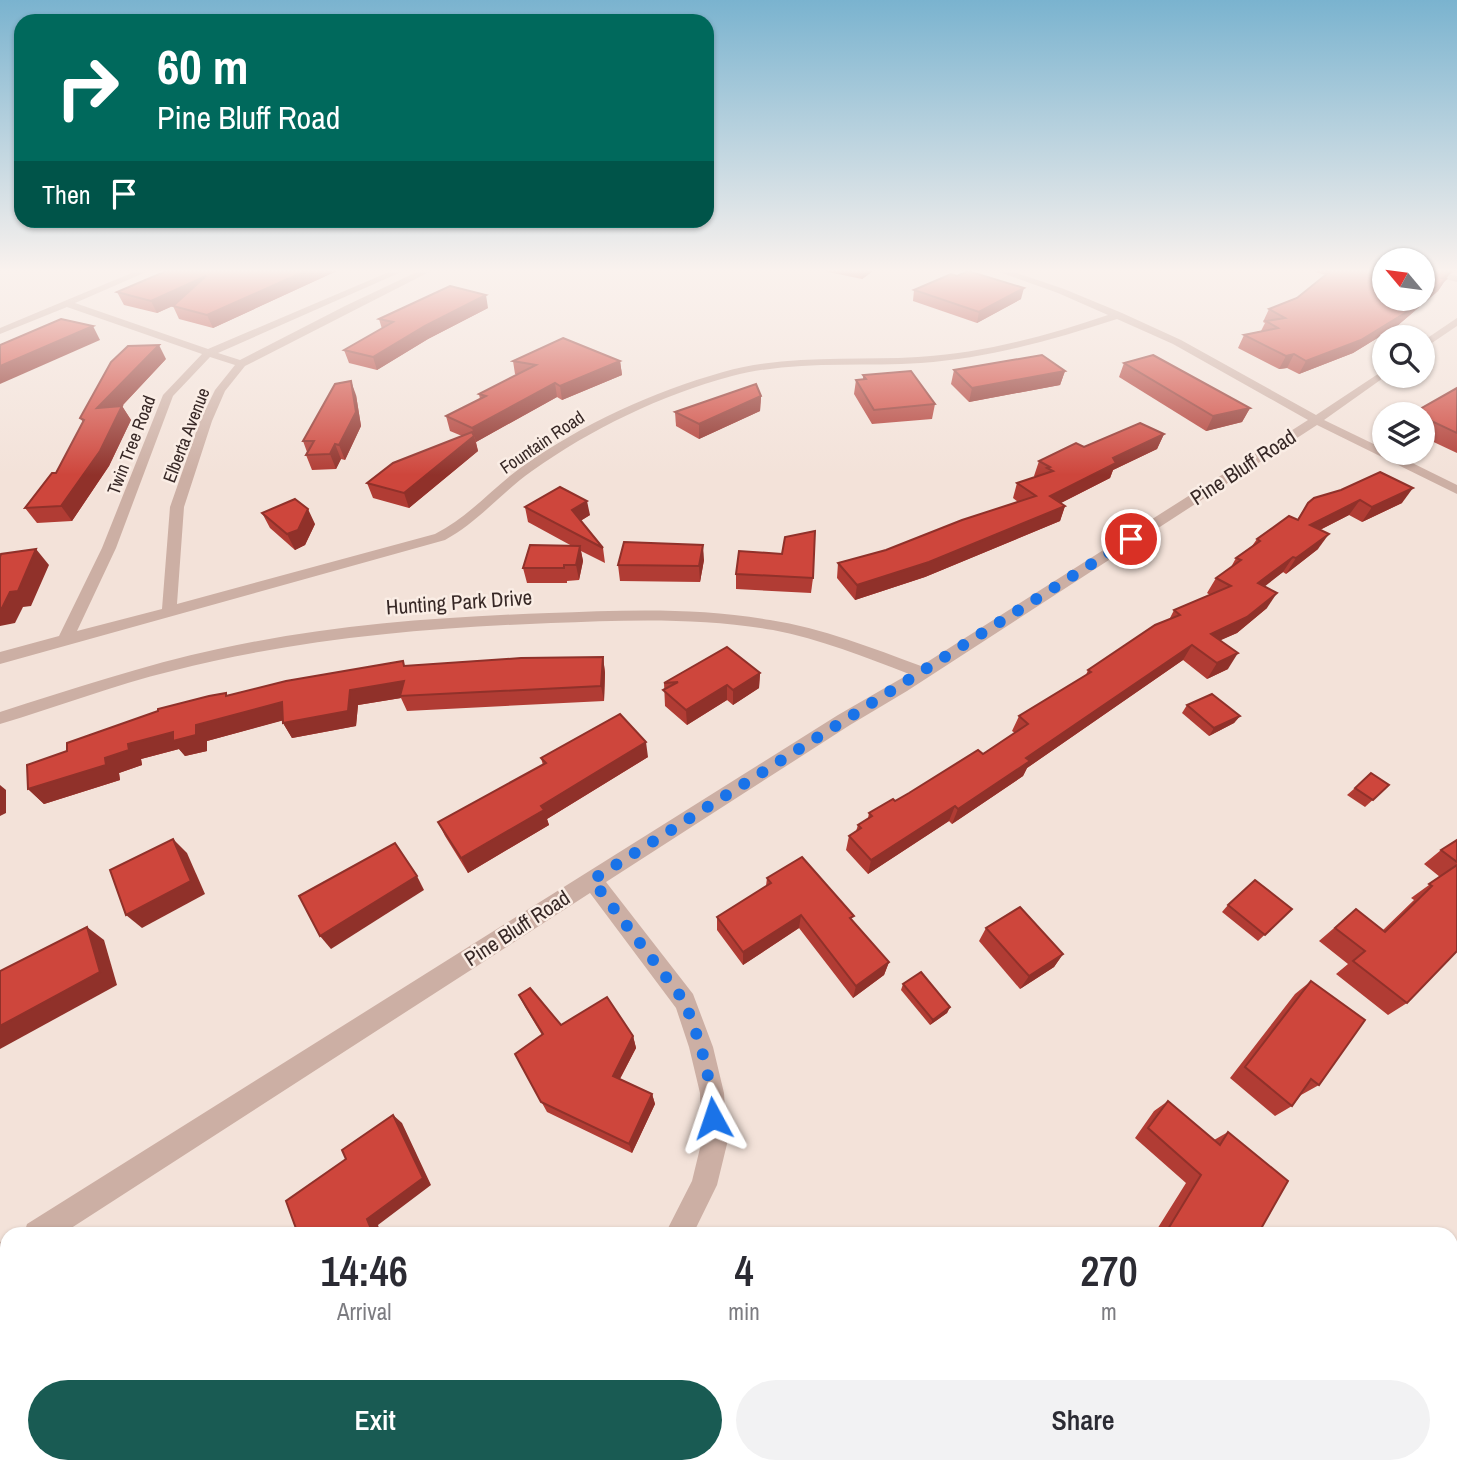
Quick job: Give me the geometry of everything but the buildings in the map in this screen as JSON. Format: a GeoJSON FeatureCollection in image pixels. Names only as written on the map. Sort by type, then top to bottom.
{"type":"FeatureCollection","features":[{"type":"Feature","properties":{"kind":"street"},"geometry":{"type":"LineString","coordinates":[[164,338],[241,364]]}},
{"type":"Feature","properties":{"kind":"street","name":"Twin Tree Road"},"geometry":{"type":"LineString","coordinates":[[66,639],[114,536],[168,395],[208,353],[244,338]]}},
{"type":"Feature","properties":{"kind":"street","name":"Elberta Avenue"},"geometry":{"type":"LineString","coordinates":[[169,610],[177,507],[206,421],[220,390],[241,364],[294,338]]}},
{"type":"Feature","properties":{"kind":"street","name":"Fountain Road"},"geometry":{"type":"LineString","coordinates":[[0,659],[440,537],[457,530],[525,470],[594,427],[728,374],[789,364],[918,360],[1011,349],[1047,338]]}},
{"type":"Feature","properties":{"kind":"street"},"geometry":{"type":"LineString","coordinates":[[1168,338],[1316,420],[1457,490]]}},
{"type":"Feature","properties":{"kind":"street","name":"Pine Bluff Road"},"geometry":{"type":"LineString","coordinates":[[48,1227],[844,720],[923,673],[1372,381]]}},
{"type":"Feature","properties":{"kind":"street","name":"Hunting Park Drive"},"geometry":{"type":"LineString","coordinates":[[0,718],[172,665],[239,650],[319,635],[454,621],[654,613],[738,619],[832,639],[923,673]]}},
{"type":"Feature","properties":{"kind":"street"},"geometry":{"type":"LineString","coordinates":[[592,880],[685,1002],[710,1081],[714,1144],[704,1185],[682,1227]]}},
{"type":"Feature","properties":{"kind":"route"},"geometry":{"type":"LineString","coordinates":[[713,1118],[712,1093],[701,1047],[685,1002],[592,880],[844,720],[901,687],[1131,539]]}}]}
